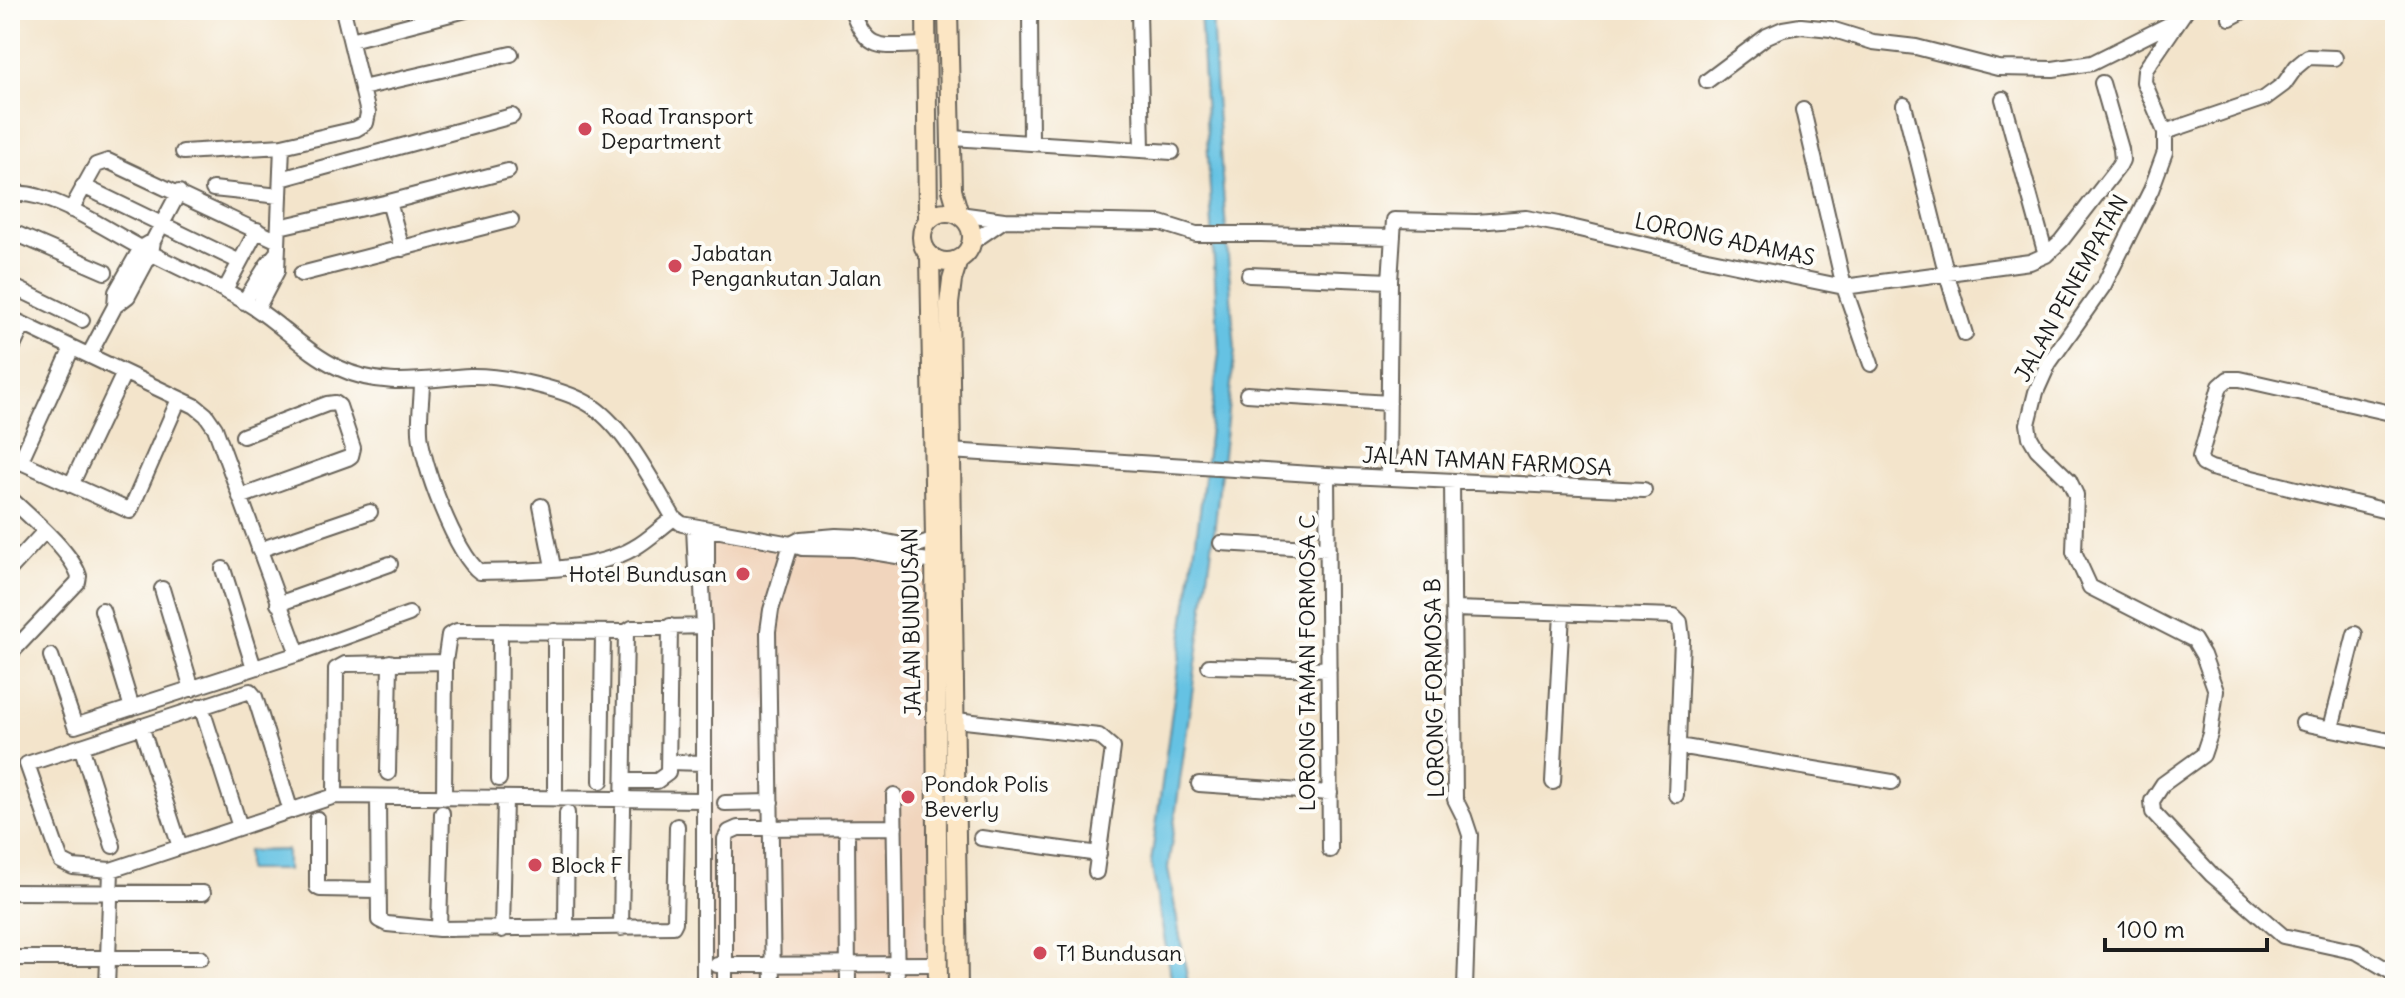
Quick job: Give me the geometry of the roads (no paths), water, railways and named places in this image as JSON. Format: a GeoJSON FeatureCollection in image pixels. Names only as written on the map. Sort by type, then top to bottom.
{"type":"FeatureCollection","features":[{"type":"Feature","properties":{"kind":"main road","name":"JALAN BUNDUSAN"},"geometry":{"type":"LineString","coordinates":[[926,10],[928,220],[922,240],[930,256],[938,988]]}},
{"type":"Feature","properties":{"kind":"main road"},"geometry":{"type":"LineString","coordinates":[[948,10],[952,190],[959,214],[971,226],[972,242]]}},
{"type":"Feature","properties":{"kind":"main road"},"geometry":{"type":"LineString","coordinates":[[928,220],[946,211],[959,214]]}},
{"type":"Feature","properties":{"kind":"main road","name":"JALAN BUNDUSAN"},"geometry":{"type":"LineString","coordinates":[[958,988],[949,304],[958,260],[969,250],[972,242]]}},
{"type":"Feature","properties":{"kind":"main road"},"geometry":{"type":"LineString","coordinates":[[930,256],[943,262],[958,260]]}},
{"type":"Feature","properties":{"kind":"main road"},"geometry":{"type":"LineString","coordinates":[[934,562],[942,549],[950,481]]}},
{"type":"Feature","properties":{"kind":"street"},"geometry":{"type":"LineString","coordinates":[[183,152],[282,146],[362,127],[368,120],[368,113],[343,10]]}},
{"type":"Feature","properties":{"kind":"street"},"geometry":{"type":"LineString","coordinates":[[351,40],[466,10]]}},
{"type":"Feature","properties":{"kind":"street"},"geometry":{"type":"LineString","coordinates":[[852,10],[861,33],[868,41],[878,45],[926,45]]}},
{"type":"Feature","properties":{"kind":"street"},"geometry":{"type":"LineString","coordinates":[[1030,10],[1031,143]]}},
{"type":"Feature","properties":{"kind":"street"},"geometry":{"type":"LineString","coordinates":[[1139,10],[1142,150]]}},
{"type":"Feature","properties":{"kind":"street"},"geometry":{"type":"LineString","coordinates":[[2230,18],[2245,10]]}},
{"type":"Feature","properties":{"kind":"street"},"geometry":{"type":"LineString","coordinates":[[1707,81],[1767,36],[1801,26],[1831,29],[1873,42],[1916,47],[1998,68],[2053,69],[2092,63],[2183,15]]}},
{"type":"Feature","properties":{"kind":"street"},"geometry":{"type":"LineString","coordinates":[[2183,15],[2144,76],[2165,132],[2265,98],[2284,84],[2308,57],[2335,58]]}},
{"type":"Feature","properties":{"kind":"street"},"geometry":{"type":"LineString","coordinates":[[362,88],[511,54]]}},
{"type":"Feature","properties":{"kind":"street"},"geometry":{"type":"LineString","coordinates":[[2003,99],[2046,255],[2108,183],[2122,160],[2102,83]]}},
{"type":"Feature","properties":{"kind":"street"},"geometry":{"type":"LineString","coordinates":[[1904,105],[1946,272],[1965,334]]}},
{"type":"Feature","properties":{"kind":"street"},"geometry":{"type":"LineString","coordinates":[[1803,110],[1844,287],[1871,364]]}},
{"type":"Feature","properties":{"kind":"street"},"geometry":{"type":"LineString","coordinates":[[281,179],[512,116]]}},
{"type":"Feature","properties":{"kind":"street","name":"JALAN PENEMPATAN"},"geometry":{"type":"LineString","coordinates":[[2165,132],[2165,152],[2151,190],[2104,285],[2049,363],[2031,409],[2028,424],[2030,437],[2037,449],[2069,480],[2076,495],[2074,552],[2090,587],[2194,640],[2216,691],[2210,734],[2203,755],[2163,784],[2152,801],[2153,812],[2212,875],[2283,936],[2357,952],[2393,973],[2395,980]]}},
{"type":"Feature","properties":{"kind":"street"},"geometry":{"type":"LineString","coordinates":[[952,138],[1172,152]]}},
{"type":"Feature","properties":{"kind":"street"},"geometry":{"type":"LineString","coordinates":[[251,305],[277,241],[282,146]]}},
{"type":"Feature","properties":{"kind":"street"},"geometry":{"type":"LineString","coordinates":[[71,210],[96,165],[108,161],[277,241],[389,202],[508,171]]}},
{"type":"Feature","properties":{"kind":"street"},"geometry":{"type":"LineString","coordinates":[[83,186],[240,262]]}},
{"type":"Feature","properties":{"kind":"street"},"geometry":{"type":"LineString","coordinates":[[213,189],[280,196]]}},
{"type":"Feature","properties":{"kind":"street"},"geometry":{"type":"LineString","coordinates":[[12,192],[40,197],[149,247],[251,305],[316,356],[341,369],[385,380],[422,382],[489,376],[515,380],[583,401],[596,408],[618,429],[674,518],[682,524],[802,548],[854,549],[934,562]]}},
{"type":"Feature","properties":{"kind":"street"},"geometry":{"type":"LineString","coordinates":[[89,355],[115,306],[116,292],[149,247],[179,192]]}},
{"type":"Feature","properties":{"kind":"street"},"geometry":{"type":"LineString","coordinates":[[389,202],[402,249]]}},
{"type":"Feature","properties":{"kind":"street"},"geometry":{"type":"LineString","coordinates":[[959,214],[1004,220],[1161,223],[1196,234],[1393,237],[1388,478]]}},
{"type":"Feature","properties":{"kind":"street","name":"LORONG ADAMAS"},"geometry":{"type":"LineString","coordinates":[[1393,237],[1394,220],[1477,222],[1526,218],[1844,287],[2030,262],[2046,255]]}},
{"type":"Feature","properties":{"kind":"street"},"geometry":{"type":"LineString","coordinates":[[301,274],[511,220]]}},
{"type":"Feature","properties":{"kind":"street"},"geometry":{"type":"LineString","coordinates":[[972,242],[1004,220]]}},
{"type":"Feature","properties":{"kind":"street"},"geometry":{"type":"LineString","coordinates":[[225,290],[257,230]]}},
{"type":"Feature","properties":{"kind":"street"},"geometry":{"type":"LineString","coordinates":[[10,231],[105,272]]}},
{"type":"Feature","properties":{"kind":"street"},"geometry":{"type":"LineString","coordinates":[[1249,275],[1390,281]]}},
{"type":"Feature","properties":{"kind":"street"},"geometry":{"type":"LineString","coordinates":[[10,285],[82,320]]}},
{"type":"Feature","properties":{"kind":"street"},"geometry":{"type":"LineString","coordinates":[[10,353],[17,322],[195,406],[206,415],[215,428],[298,654]]}},
{"type":"Feature","properties":{"kind":"street"},"geometry":{"type":"LineString","coordinates":[[72,348],[15,460],[130,511],[179,399]]}},
{"type":"Feature","properties":{"kind":"street"},"geometry":{"type":"LineString","coordinates":[[71,485],[124,373]]}},
{"type":"Feature","properties":{"kind":"street"},"geometry":{"type":"LineString","coordinates":[[2395,414],[2240,379],[2228,379],[2220,386],[2200,457],[2203,464],[2211,468],[2395,513]]}},
{"type":"Feature","properties":{"kind":"street"},"geometry":{"type":"LineString","coordinates":[[422,382],[420,432],[426,467],[465,555],[480,572],[597,563],[634,548],[674,518]]}},
{"type":"Feature","properties":{"kind":"street"},"geometry":{"type":"LineString","coordinates":[[1247,394],[1389,403]]}},
{"type":"Feature","properties":{"kind":"street"},"geometry":{"type":"LineString","coordinates":[[240,497],[348,458],[353,448],[339,406],[332,403],[243,436]]}},
{"type":"Feature","properties":{"kind":"street","name":"JALAN TAMAN FARMOSA"},"geometry":{"type":"LineString","coordinates":[[950,451],[1327,475],[1644,490]]}},
{"type":"Feature","properties":{"kind":"street","name":"LORONG TAMAN FORMOSA C"},"geometry":{"type":"LineString","coordinates":[[1327,475],[1330,850]]}},
{"type":"Feature","properties":{"kind":"street","name":"LORONG FORMOSA B"},"geometry":{"type":"LineString","coordinates":[[1452,481],[1455,799],[1470,835],[1465,988]]}},
{"type":"Feature","properties":{"kind":"street"},"geometry":{"type":"LineString","coordinates":[[10,498],[45,531],[75,566],[79,576],[78,582],[10,654]]}},
{"type":"Feature","properties":{"kind":"street"},"geometry":{"type":"LineString","coordinates":[[541,506],[553,567]]}},
{"type":"Feature","properties":{"kind":"street"},"geometry":{"type":"LineString","coordinates":[[259,550],[370,512]]}},
{"type":"Feature","properties":{"kind":"street"},"geometry":{"type":"LineString","coordinates":[[701,528],[696,570],[702,587],[704,626],[704,988]]}},
{"type":"Feature","properties":{"kind":"street"},"geometry":{"type":"LineString","coordinates":[[10,569],[45,531]]}},
{"type":"Feature","properties":{"kind":"street"},"geometry":{"type":"LineString","coordinates":[[773,988],[768,631],[771,610],[791,544],[801,539],[836,536],[862,537],[912,547],[935,539]]}},
{"type":"Feature","properties":{"kind":"street"},"geometry":{"type":"LineString","coordinates":[[1221,543],[1328,549]]}},
{"type":"Feature","properties":{"kind":"street"},"geometry":{"type":"LineString","coordinates":[[278,604],[390,564]]}},
{"type":"Feature","properties":{"kind":"street"},"geometry":{"type":"LineString","coordinates":[[223,569],[254,668]]}},
{"type":"Feature","properties":{"kind":"street"},"geometry":{"type":"LineString","coordinates":[[162,589],[192,689]]}},
{"type":"Feature","properties":{"kind":"street"},"geometry":{"type":"LineString","coordinates":[[1454,609],[1674,616],[1680,622],[1682,638],[1676,795]]}},
{"type":"Feature","properties":{"kind":"street"},"geometry":{"type":"LineString","coordinates":[[102,610],[132,708]]}},
{"type":"Feature","properties":{"kind":"street"},"geometry":{"type":"LineString","coordinates":[[1553,782],[1562,613]]}},
{"type":"Feature","properties":{"kind":"street"},"geometry":{"type":"LineString","coordinates":[[51,656],[75,726],[298,654],[409,614]]}},
{"type":"Feature","properties":{"kind":"street"},"geometry":{"type":"LineString","coordinates":[[624,781],[657,781],[668,773],[670,626]]}},
{"type":"Feature","properties":{"kind":"street"},"geometry":{"type":"LineString","coordinates":[[439,929],[445,662],[447,639],[452,633],[626,632],[632,628],[704,626]]}},
{"type":"Feature","properties":{"kind":"street"},"geometry":{"type":"LineString","coordinates":[[555,631],[555,798]]}},
{"type":"Feature","properties":{"kind":"street"},"geometry":{"type":"LineString","coordinates":[[499,779],[500,632]]}},
{"type":"Feature","properties":{"kind":"street"},"geometry":{"type":"LineString","coordinates":[[601,781],[603,632]]}},
{"type":"Feature","properties":{"kind":"street"},"geometry":{"type":"LineString","coordinates":[[621,928],[626,632]]}},
{"type":"Feature","properties":{"kind":"street"},"geometry":{"type":"LineString","coordinates":[[2331,728],[2355,634]]}},
{"type":"Feature","properties":{"kind":"street"},"geometry":{"type":"LineString","coordinates":[[388,773],[390,662]]}},
{"type":"Feature","properties":{"kind":"street"},"geometry":{"type":"LineString","coordinates":[[335,796],[336,669],[345,664],[445,662]]}},
{"type":"Feature","properties":{"kind":"street"},"geometry":{"type":"LineString","coordinates":[[1209,666],[1329,669]]}},
{"type":"Feature","properties":{"kind":"street"},"geometry":{"type":"LineString","coordinates":[[288,802],[253,694],[245,692],[27,764],[61,861],[73,867],[111,870],[335,796],[378,797],[443,805],[555,798],[704,800]]}},
{"type":"Feature","properties":{"kind":"street"},"geometry":{"type":"LineString","coordinates":[[201,706],[240,827]]}},
{"type":"Feature","properties":{"kind":"street"},"geometry":{"type":"LineString","coordinates":[[956,720],[1099,736],[1113,748],[1096,872]]}},
{"type":"Feature","properties":{"kind":"street"},"geometry":{"type":"LineString","coordinates":[[2303,723],[2395,742]]}},
{"type":"Feature","properties":{"kind":"street"},"geometry":{"type":"LineString","coordinates":[[141,726],[180,847]]}},
{"type":"Feature","properties":{"kind":"street"},"geometry":{"type":"LineString","coordinates":[[81,746],[113,846]]}},
{"type":"Feature","properties":{"kind":"street"},"geometry":{"type":"LineString","coordinates":[[1678,746],[1892,782]]}},
{"type":"Feature","properties":{"kind":"street"},"geometry":{"type":"LineString","coordinates":[[669,762],[704,763]]}},
{"type":"Feature","properties":{"kind":"street"},"geometry":{"type":"LineString","coordinates":[[1199,784],[1330,793]]}},
{"type":"Feature","properties":{"kind":"street"},"geometry":{"type":"LineString","coordinates":[[894,795],[897,988]]}},
{"type":"Feature","properties":{"kind":"street"},"geometry":{"type":"LineString","coordinates":[[378,797],[379,920],[387,924],[502,930],[673,926],[677,826]]}},
{"type":"Feature","properties":{"kind":"street"},"geometry":{"type":"LineString","coordinates":[[502,930],[505,799]]}},
{"type":"Feature","properties":{"kind":"street"},"geometry":{"type":"LineString","coordinates":[[725,803],[771,802]]}},
{"type":"Feature","properties":{"kind":"street"},"geometry":{"type":"LineString","coordinates":[[566,927],[567,813]]}},
{"type":"Feature","properties":{"kind":"street"},"geometry":{"type":"LineString","coordinates":[[317,819],[317,887],[377,890]]}},
{"type":"Feature","properties":{"kind":"street"},"geometry":{"type":"LineString","coordinates":[[725,988],[726,836],[738,828],[895,827]]}},
{"type":"Feature","properties":{"kind":"street"},"geometry":{"type":"LineString","coordinates":[[847,828],[848,988]]}},
{"type":"Feature","properties":{"kind":"street"},"geometry":{"type":"LineString","coordinates":[[981,838],[1099,854]]}},
{"type":"Feature","properties":{"kind":"street"},"geometry":{"type":"LineString","coordinates":[[107,988],[111,870]]}},
{"type":"Feature","properties":{"kind":"street"},"geometry":{"type":"LineString","coordinates":[[10,892],[203,893]]}},
{"type":"Feature","properties":{"kind":"street"},"geometry":{"type":"LineString","coordinates":[[10,958],[201,958]]}},
{"type":"Feature","properties":{"kind":"street"},"geometry":{"type":"LineString","coordinates":[[704,965],[937,964]]}},
{"type":"Feature","properties":{"kind":"water"},"geometry":{"type":"Polygon","coordinates":[[[1200,10],[1212,10],[1235,350],[1214,533],[1168,868],[1189,988],[1173,988],[1151,862],[1219,353],[1200,10]]]}},
{"type":"Feature","properties":{"kind":"water"},"geometry":{"type":"Polygon","coordinates":[[[287,850],[287,870],[247,870],[247,851],[287,850]]]}},
{"type":"Feature","properties":{"kind":"place","name":"Road Transport Department"},"geometry":{"type":"Point","coordinates":[585,129]}},
{"type":"Feature","properties":{"kind":"place","name":"Jabatan Pengankutan Jalan"},"geometry":{"type":"Point","coordinates":[675,266]}},
{"type":"Feature","properties":{"kind":"place","name":"Hotel Bundusan"},"geometry":{"type":"Point","coordinates":[743,574]}},
{"type":"Feature","properties":{"kind":"place","name":"Pondok Polis Beverly"},"geometry":{"type":"Point","coordinates":[908,797]}},
{"type":"Feature","properties":{"kind":"place","name":"Block F"},"geometry":{"type":"Point","coordinates":[535,865]}},
{"type":"Feature","properties":{"kind":"place","name":"T1 Bundusan"},"geometry":{"type":"Point","coordinates":[1040,953]}}]}
